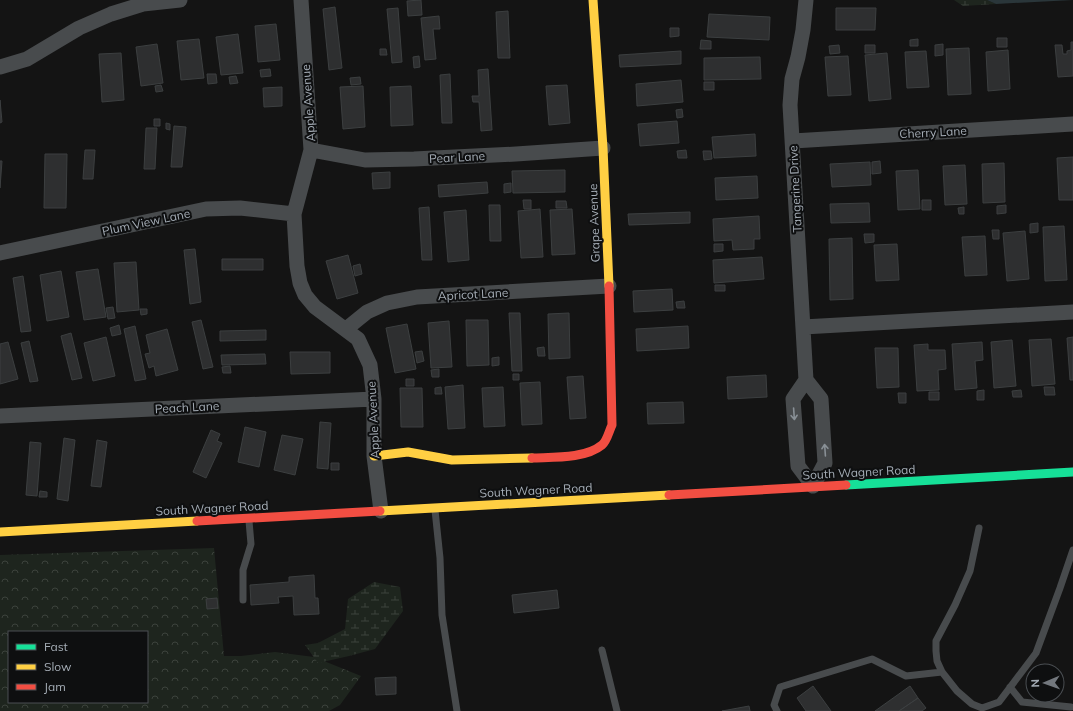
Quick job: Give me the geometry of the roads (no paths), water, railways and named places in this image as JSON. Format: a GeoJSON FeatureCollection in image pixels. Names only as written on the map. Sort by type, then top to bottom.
{"type":"FeatureCollection","features":[{"type":"Feature","properties":{"kind":"main road","name":"Grape Avenue"},"geometry":{"type":"LineString","coordinates":[[374,456],[408,452],[452,460],[564,457],[589,452],[603,444],[612,424],[609,286],[603,148],[593,0]]}},
{"type":"Feature","properties":{"kind":"main road","name":"South Wagner Road"},"geometry":{"type":"LineString","coordinates":[[0,532],[1073,472]]}},
{"type":"Feature","properties":{"kind":"street"},"geometry":{"type":"LineString","coordinates":[[0,67],[27,59],[79,28],[110,14],[143,4],[180,0]]}},
{"type":"Feature","properties":{"kind":"street","name":"Apple Avenue"},"geometry":{"type":"LineString","coordinates":[[301,0],[311,150],[294,214],[297,266],[300,283],[305,295],[315,307],[358,339],[370,365],[374,399],[374,456],[381,511]]}},
{"type":"Feature","properties":{"kind":"street","name":"Tangerine Drive"},"geometry":{"type":"LineString","coordinates":[[806,0],[800,50],[792,79],[790,105],[806,380]]}},
{"type":"Feature","properties":{"kind":"street","name":"Cherry Lane"},"geometry":{"type":"LineString","coordinates":[[793,140],[1073,124]]}},
{"type":"Feature","properties":{"kind":"street","name":"Pear Lane"},"geometry":{"type":"LineString","coordinates":[[311,150],[365,160],[516,154],[603,148]]}},
{"type":"Feature","properties":{"kind":"street","name":"Plum View Lane"},"geometry":{"type":"LineString","coordinates":[[0,253],[206,209],[240,208],[294,214]]}},
{"type":"Feature","properties":{"kind":"street","name":"Apricot Lane"},"geometry":{"type":"LineString","coordinates":[[346,329],[367,312],[387,303],[417,297],[609,286]]}},
{"type":"Feature","properties":{"kind":"street"},"geometry":{"type":"LineString","coordinates":[[804,327],[1073,312]]}},
{"type":"Feature","properties":{"kind":"street"},"geometry":{"type":"LineString","coordinates":[[806,380],[822,399],[825,463],[813,486],[798,466],[793,406],[793,399],[806,380]]}},
{"type":"Feature","properties":{"kind":"street","name":"Peach Lane"},"geometry":{"type":"LineString","coordinates":[[0,416],[374,399]]}},
{"type":"Feature","properties":{"kind":"lane"},"geometry":{"type":"LineString","coordinates":[[434,508],[440,558],[442,615],[457,711]]}},
{"type":"Feature","properties":{"kind":"lane"},"geometry":{"type":"LineString","coordinates":[[243,600],[243,570],[251,544],[248,518]]}},
{"type":"Feature","properties":{"kind":"lane"},"geometry":{"type":"LineString","coordinates":[[979,528],[970,571],[955,605],[936,640],[936,651],[942,672],[957,692],[972,704],[982,708],[999,702],[1036,653],[1073,550]]}},
{"type":"Feature","properties":{"kind":"lane"},"geometry":{"type":"LineString","coordinates":[[602,650],[617,711]]}},
{"type":"Feature","properties":{"kind":"lane"},"geometry":{"type":"LineString","coordinates":[[777,711],[774,705],[780,687],[872,659],[906,676],[942,672]]}},
{"type":"Feature","properties":{"kind":"lane"},"geometry":{"type":"LineString","coordinates":[[1010,687],[1022,702],[1072,708]]}}]}
